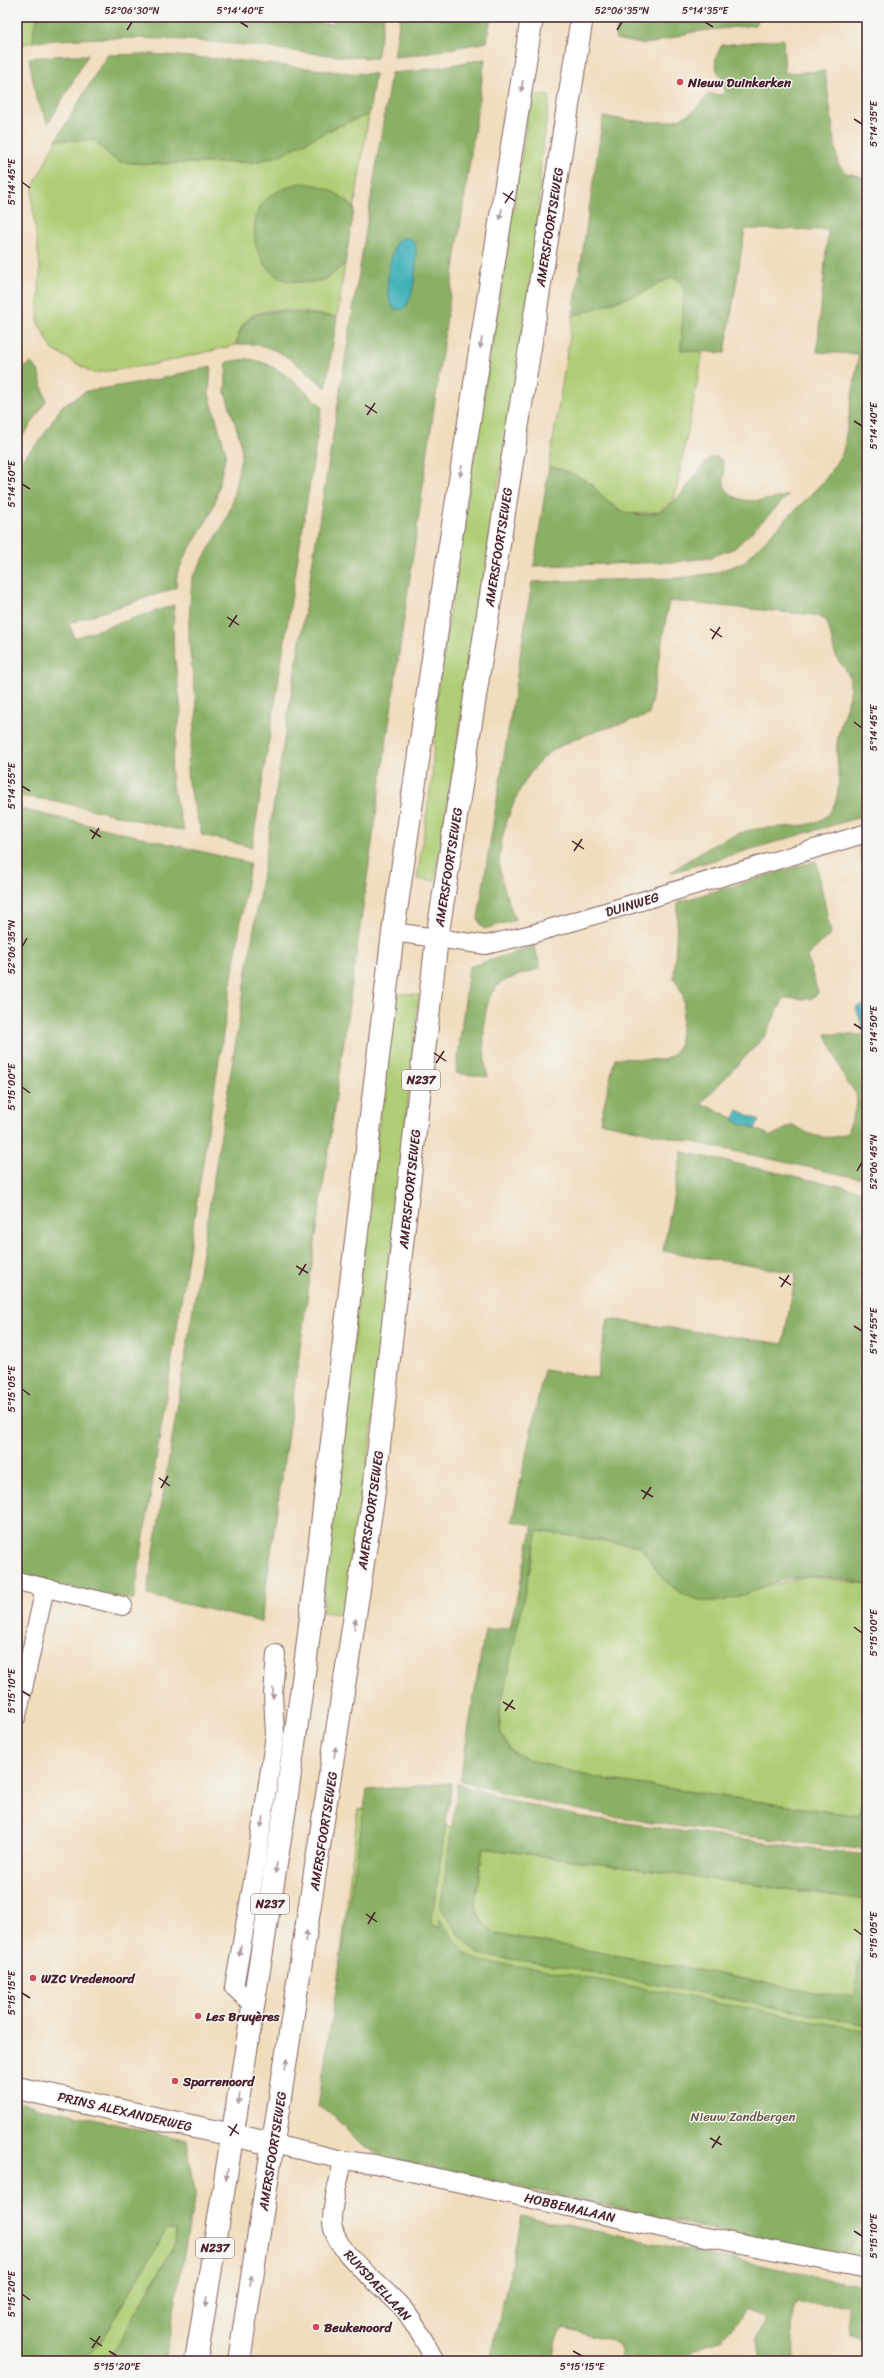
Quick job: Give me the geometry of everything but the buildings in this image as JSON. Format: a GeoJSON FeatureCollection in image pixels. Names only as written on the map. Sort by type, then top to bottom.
{"type":"FeatureCollection","features":[{"type":"Feature","properties":{"kind":"main road","name":"N237"},"geometry":{"type":"LineString","coordinates":[[196,2361],[254,2006],[306,1658],[393,932],[442,596],[532,17]]}},
{"type":"Feature","properties":{"kind":"main road","name":"AMERSFOORTSEWEG"},"geometry":{"type":"LineString","coordinates":[[239,2361],[373,1499],[437,938],[582,17]]}},
{"type":"Feature","properties":{"kind":"main road","name":"PRINS ALEXANDERWEG"},"geometry":{"type":"LineString","coordinates":[[17,2088],[273,2144]]}},
{"type":"Feature","properties":{"kind":"street","name":"DUINWEG"},"geometry":{"type":"LineString","coordinates":[[393,932],[486,945],[532,934],[867,833]]}},
{"type":"Feature","properties":{"kind":"street"},"geometry":{"type":"LineString","coordinates":[[17,1581],[123,1606]]}},
{"type":"Feature","properties":{"kind":"street"},"geometry":{"type":"LineString","coordinates":[[17,1716],[45,1588]]}},
{"type":"Feature","properties":{"kind":"street"},"geometry":{"type":"LineString","coordinates":[[254,2006],[234,1988],[256,1864],[275,1735],[273,1694],[276,1654]]}},
{"type":"Feature","properties":{"kind":"street","name":"HOBBEMALAAN"},"geometry":{"type":"LineString","coordinates":[[273,2144],[343,2160],[375,2164],[671,2230],[867,2269]]}},
{"type":"Feature","properties":{"kind":"street","name":"RUYSDAELLAAN"},"geometry":{"type":"LineString","coordinates":[[343,2160],[331,2221],[338,2241],[352,2260],[381,2285],[405,2312],[435,2361]]}},
{"type":"Feature","properties":{"kind":"green space"},"geometry":{"type":"Polygon","coordinates":[[[17,17],[38,17],[34,27],[33,42],[17,45],[17,17]]]}},
{"type":"Feature","properties":{"kind":"green space"},"geometry":{"type":"Polygon","coordinates":[[[38,17],[219,17],[334,24],[334,17],[384,17],[377,58],[373,58],[338,56],[184,40],[108,38],[33,42],[34,27],[38,17]]]}},
{"type":"Feature","properties":{"kind":"green space"},"geometry":{"type":"Polygon","coordinates":[[[400,17],[491,17],[487,42],[415,55],[394,57],[400,17]]]}},
{"type":"Feature","properties":{"kind":"green space"},"geometry":{"type":"Polygon","coordinates":[[[619,17],[759,17],[755,25],[692,32],[653,43],[641,44],[615,39],[619,17]]]}},
{"type":"Feature","properties":{"kind":"green space"},"geometry":{"type":"Polygon","coordinates":[[[783,39],[785,73],[825,71],[838,164],[846,173],[867,178],[867,815],[670,873],[688,860],[737,834],[756,829],[808,825],[827,816],[834,806],[837,795],[839,779],[837,743],[849,697],[850,681],[845,668],[835,653],[826,620],[814,615],[669,601],[649,715],[599,730],[562,745],[552,751],[530,773],[512,806],[506,824],[500,858],[501,879],[515,920],[484,929],[478,918],[532,582],[678,578],[715,573],[744,562],[825,480],[843,452],[859,354],[817,352],[828,230],[745,229],[725,353],[681,350],[684,290],[681,282],[676,278],[668,279],[641,293],[573,316],[603,117],[647,122],[680,119],[692,112],[709,94],[722,95],[725,91],[716,66],[718,54],[722,45],[783,39]]]}},
{"type":"Feature","properties":{"kind":"green space"},"geometry":{"type":"Polygon","coordinates":[[[150,54],[232,60],[349,73],[375,74],[369,114],[334,128],[278,156],[255,162],[145,164],[120,162],[113,158],[94,140],[56,140],[107,55],[150,54]]]}},
{"type":"Feature","properties":{"kind":"green space"},"geometry":{"type":"Polygon","coordinates":[[[88,55],[48,124],[36,97],[29,58],[88,55]]]}},
{"type":"Feature","properties":{"kind":"green space"},"geometry":{"type":"Polygon","coordinates":[[[485,59],[261,1622],[147,1595],[391,73],[417,71],[485,59]]]}},
{"type":"Feature","properties":{"kind":"green space"},"geometry":{"type":"Polygon","coordinates":[[[531,94],[550,96],[541,161],[537,242],[435,881],[417,879],[432,778],[437,694],[531,94]]]}},
{"type":"Feature","properties":{"kind":"green space"},"geometry":{"type":"Polygon","coordinates":[[[369,114],[354,209],[345,198],[294,282],[326,279],[345,264],[337,317],[277,310],[265,312],[255,315],[245,322],[240,331],[236,345],[151,365],[93,373],[53,350],[38,323],[40,267],[32,202],[33,187],[56,140],[94,140],[113,158],[120,162],[145,164],[255,162],[278,156],[334,128],[369,114]]]}},
{"type":"Feature","properties":{"kind":"green space"},"geometry":{"type":"Polygon","coordinates":[[[299,183],[315,185],[336,193],[354,209],[345,264],[326,279],[310,282],[285,280],[269,270],[258,250],[254,227],[256,216],[261,206],[276,192],[299,183]]]}},
{"type":"Feature","properties":{"kind":"green space"},"geometry":{"type":"Polygon","coordinates":[[[676,278],[681,282],[684,290],[681,350],[703,352],[674,501],[658,512],[628,514],[549,466],[573,316],[641,293],[668,279],[676,278]]]}},
{"type":"Feature","properties":{"kind":"green space"},"geometry":{"type":"Polygon","coordinates":[[[278,311],[337,317],[326,388],[296,363],[273,350],[262,346],[249,344],[236,345],[245,323],[255,316],[278,311]]]}},
{"type":"Feature","properties":{"kind":"green space"},"geometry":{"type":"Polygon","coordinates":[[[247,359],[268,365],[288,376],[322,406],[252,847],[202,835],[188,783],[187,768],[197,711],[189,643],[192,578],[225,522],[231,507],[242,453],[240,439],[225,392],[227,362],[247,359]]]}},
{"type":"Feature","properties":{"kind":"green space"},"geometry":{"type":"Polygon","coordinates":[[[31,363],[38,370],[46,401],[26,432],[17,441],[17,372],[31,363]]]}},
{"type":"Feature","properties":{"kind":"green space"},"geometry":{"type":"Polygon","coordinates":[[[211,366],[209,394],[226,453],[215,502],[210,515],[184,558],[177,574],[176,588],[69,623],[74,638],[174,605],[173,643],[181,711],[171,767],[172,786],[184,831],[56,801],[17,796],[17,464],[39,442],[62,406],[87,391],[155,380],[211,366]]]}},
{"type":"Feature","properties":{"kind":"green space"},"geometry":{"type":"Polygon","coordinates":[[[717,457],[722,460],[723,463],[724,484],[728,492],[735,497],[753,501],[789,495],[735,548],[711,557],[676,562],[534,566],[549,466],[571,473],[591,484],[607,502],[624,512],[640,515],[656,513],[670,505],[676,500],[710,458],[717,457]]]}},
{"type":"Feature","properties":{"kind":"green space"},"geometry":{"type":"Polygon","coordinates":[[[17,808],[250,863],[134,1600],[17,1577],[17,808]]]}},
{"type":"Feature","properties":{"kind":"green space"},"geometry":{"type":"Polygon","coordinates":[[[867,846],[867,888],[859,848],[867,846]]]}},
{"type":"Feature","properties":{"kind":"green space"},"geometry":{"type":"Polygon","coordinates":[[[816,861],[831,934],[807,956],[818,993],[811,999],[784,998],[764,1037],[701,1103],[771,1136],[793,1125],[812,1135],[825,1137],[839,1136],[847,1133],[857,1104],[856,1093],[846,1081],[826,1034],[867,1035],[867,1180],[600,1122],[615,1058],[663,1060],[672,1056],[679,1046],[684,1004],[683,995],[674,977],[678,902],[816,861]]]}},
{"type":"Feature","properties":{"kind":"green space"},"geometry":{"type":"Polygon","coordinates":[[[534,946],[541,968],[502,982],[492,992],[488,1002],[484,1028],[484,1056],[488,1077],[456,1073],[469,967],[534,946]]]}},
{"type":"Feature","properties":{"kind":"green space"},"geometry":{"type":"Polygon","coordinates":[[[394,993],[419,995],[374,1416],[345,1615],[322,1612],[394,993]]]}},
{"type":"Feature","properties":{"kind":"green space"},"geometry":{"type":"Polygon","coordinates":[[[682,1152],[867,1192],[867,1584],[851,1580],[805,1576],[780,1581],[735,1598],[720,1601],[705,1601],[689,1596],[666,1582],[639,1546],[538,1531],[499,1714],[501,1734],[511,1751],[532,1761],[596,1778],[858,1816],[867,1777],[867,1849],[770,1839],[584,1811],[522,1797],[460,1780],[485,1630],[510,1628],[533,1525],[512,1521],[544,1370],[597,1378],[608,1319],[783,1344],[796,1273],[663,1251],[682,1152]]]}},
{"type":"Feature","properties":{"kind":"green space"},"geometry":{"type":"Polygon","coordinates":[[[537,1531],[639,1546],[648,1554],[656,1569],[773,1585],[807,1576],[867,1584],[867,1777],[859,1816],[596,1778],[532,1761],[511,1751],[501,1734],[499,1714],[537,1531]]]}},
{"type":"Feature","properties":{"kind":"green space","name":"Nieuw Zandbergen"},"geometry":{"type":"Polygon","coordinates":[[[452,1783],[431,1924],[439,1928],[439,1919],[465,1953],[480,1961],[541,1969],[867,2031],[867,2221],[862,2232],[844,2253],[839,2256],[403,2160],[364,2147],[331,2114],[318,2106],[367,1790],[452,1783]]]}},
{"type":"Feature","properties":{"kind":"green space"},"geometry":{"type":"Polygon","coordinates":[[[458,1784],[501,1798],[577,1816],[800,1848],[867,1855],[867,1900],[867,2025],[564,1967],[478,1954],[461,1937],[443,1911],[441,1904],[458,1784]],[[483,1848],[475,1903],[483,1923],[495,1933],[831,1995],[851,1996],[855,1992],[867,1900],[483,1848]]]}},
{"type":"Feature","properties":{"kind":"green space","name":"Nieuw Zandbergen"},"geometry":{"type":"Polygon","coordinates":[[[358,1809],[470,1831],[477,1944],[829,2010],[832,1995],[495,1933],[483,1923],[475,1903],[483,1848],[853,1898],[867,1834],[867,2264],[377,2157],[324,2100],[358,1809]]]}},
{"type":"Feature","properties":{"kind":"green space"},"geometry":{"type":"Polygon","coordinates":[[[17,2102],[187,2140],[195,2192],[165,2361],[112,2361],[110,2355],[118,2345],[175,2243],[176,2230],[167,2229],[102,2340],[92,2351],[76,2361],[17,2361],[17,2102]]]}},
{"type":"Feature","properties":{"kind":"green space"},"geometry":{"type":"Polygon","coordinates":[[[522,2216],[867,2287],[867,2342],[850,2334],[848,2305],[796,2303],[793,2311],[792,2328],[794,2357],[792,2361],[762,2361],[756,2338],[765,2320],[745,2309],[733,2327],[721,2338],[672,2361],[620,2361],[621,2353],[619,2345],[610,2340],[564,2328],[558,2340],[552,2361],[490,2361],[522,2216]]]}},
{"type":"Feature","properties":{"kind":"green space"},"geometry":{"type":"Polygon","coordinates":[[[172,2228],[176,2230],[175,2243],[118,2345],[110,2355],[112,2361],[76,2361],[92,2351],[102,2340],[167,2229],[172,2228]]]}},
{"type":"Feature","properties":{"kind":"water"},"geometry":{"type":"Polygon","coordinates":[[[403,238],[409,238],[414,242],[416,246],[416,262],[411,296],[407,306],[401,310],[394,309],[390,302],[387,285],[389,267],[396,242],[403,238]]]}},
{"type":"Feature","properties":{"kind":"water"},"geometry":{"type":"Polygon","coordinates":[[[867,1004],[867,1032],[864,1033],[856,1007],[867,1004]]]}},
{"type":"Feature","properties":{"kind":"water"},"geometry":{"type":"Polygon","coordinates":[[[738,1110],[759,1120],[755,1129],[733,1120],[738,1110]]]}},
{"type":"Feature","properties":{"kind":"place","name":"Nieuw Duinkerken"},"geometry":{"type":"Point","coordinates":[680,82]}},
{"type":"Feature","properties":{"kind":"place","name":"WZC Vredenoord"},"geometry":{"type":"Point","coordinates":[33,1978]}},
{"type":"Feature","properties":{"kind":"place","name":"Les Bruyères"},"geometry":{"type":"Point","coordinates":[198,2016]}},
{"type":"Feature","properties":{"kind":"place","name":"Sparrenoord"},"geometry":{"type":"Point","coordinates":[175,2081]}},
{"type":"Feature","properties":{"kind":"place","name":"Beukenoord"},"geometry":{"type":"Point","coordinates":[316,2327]}}]}
